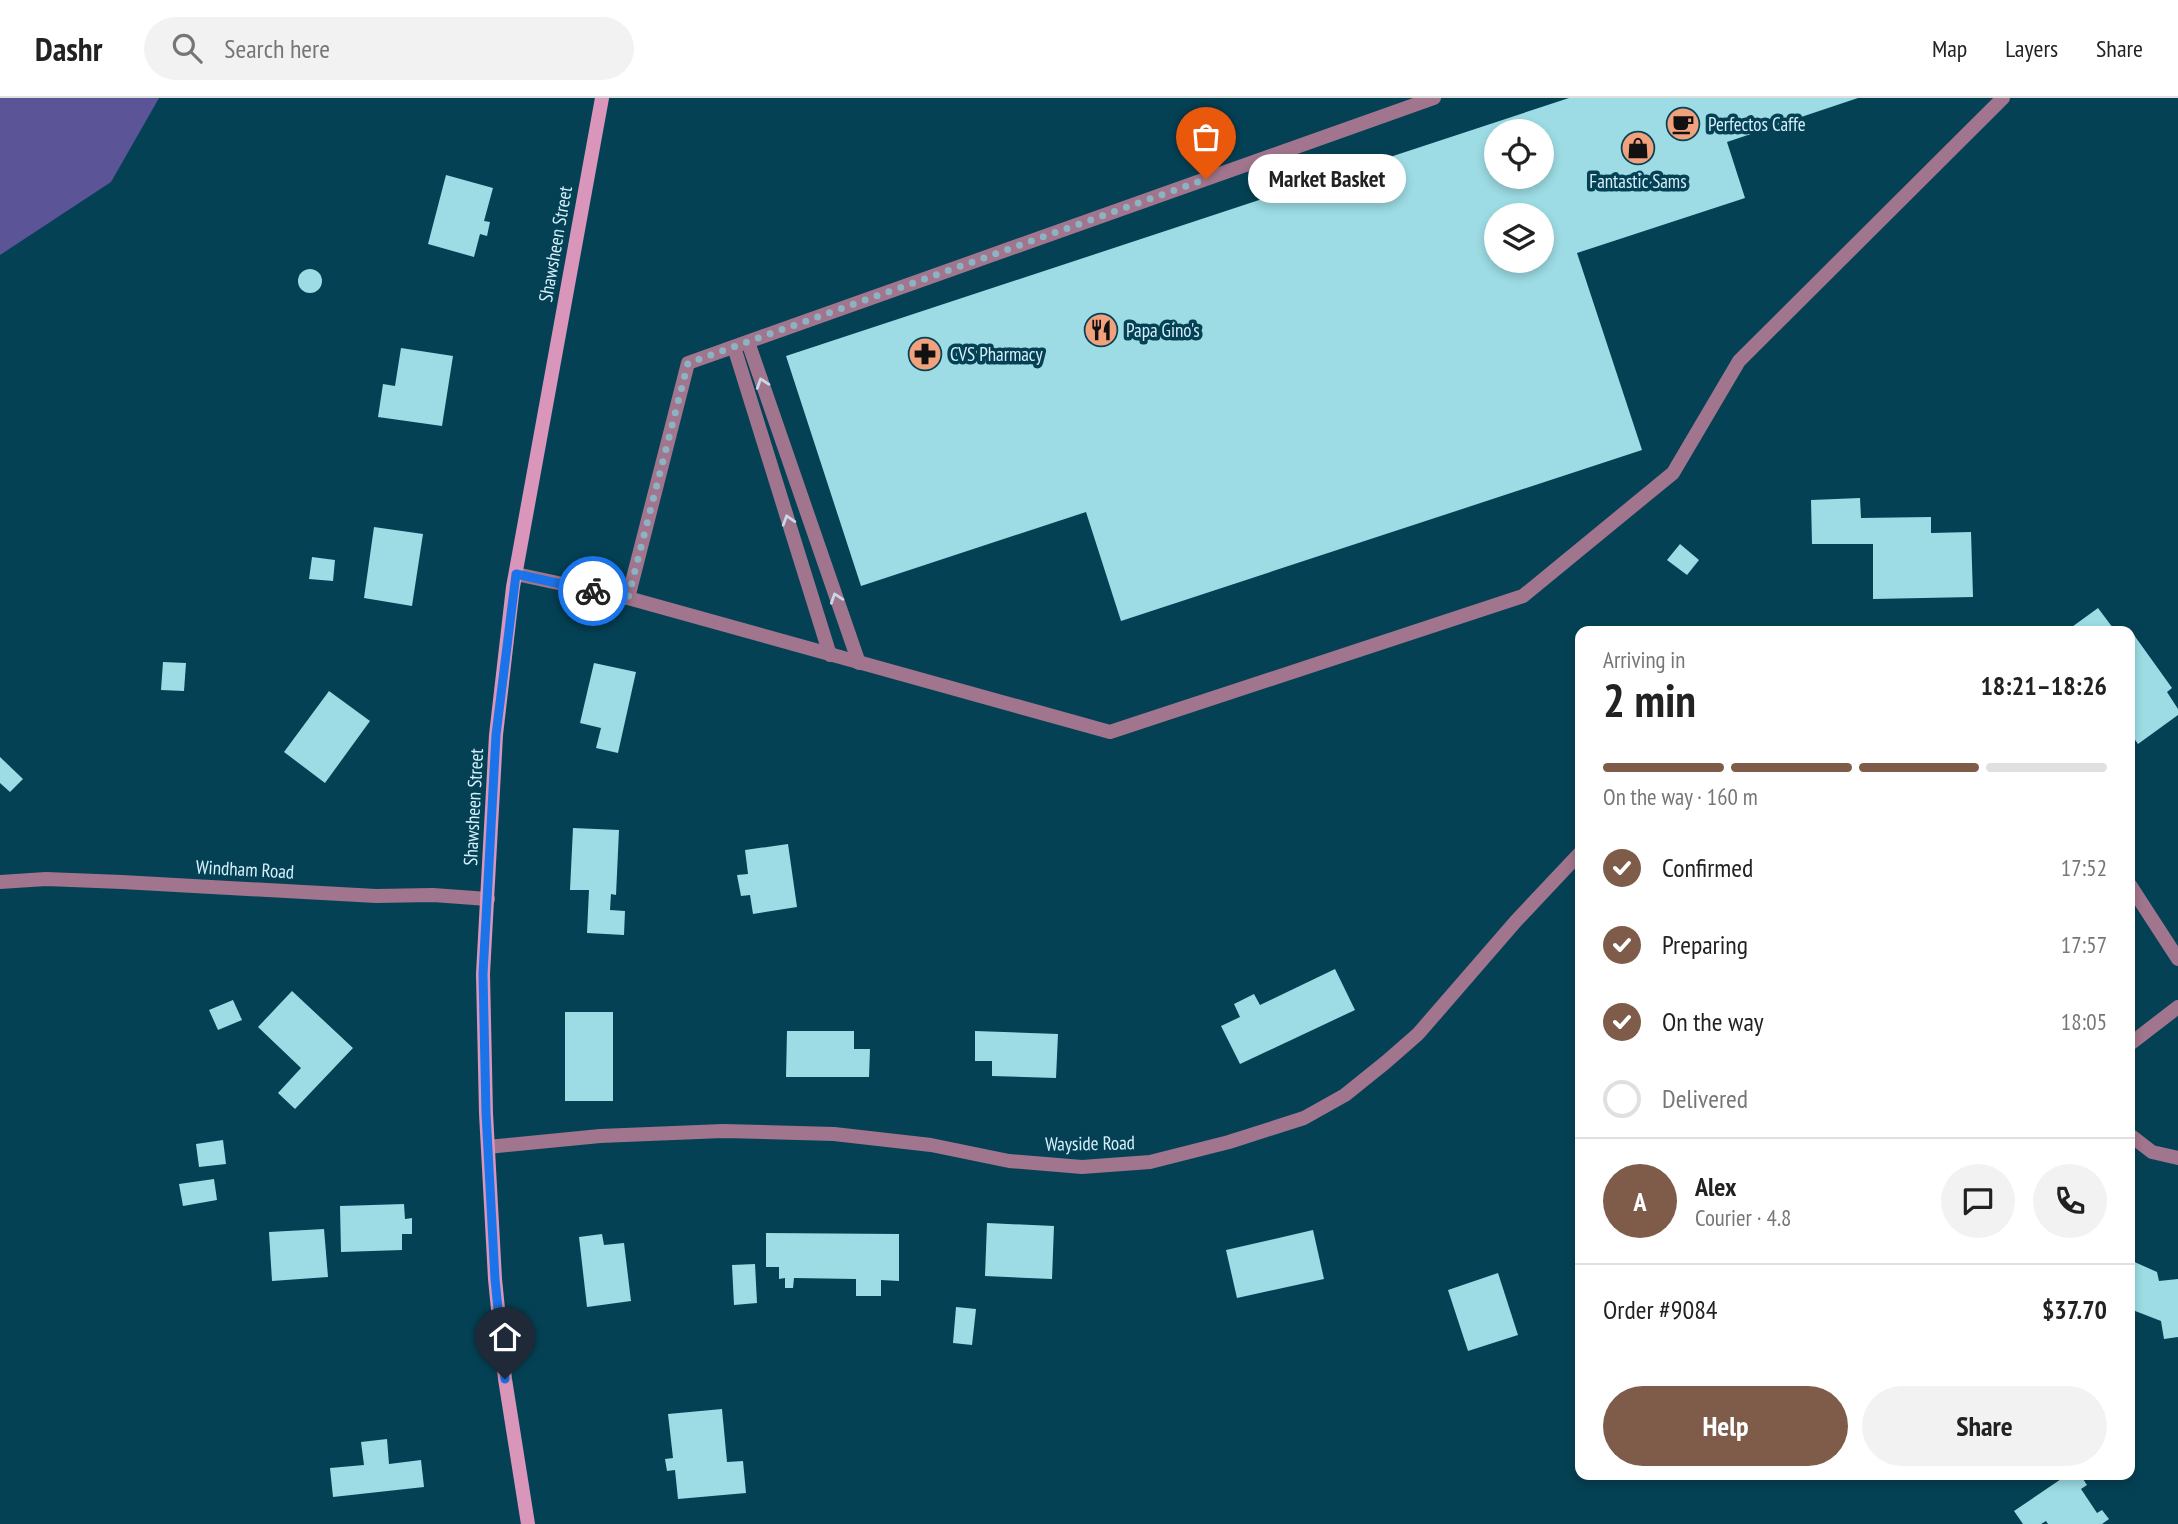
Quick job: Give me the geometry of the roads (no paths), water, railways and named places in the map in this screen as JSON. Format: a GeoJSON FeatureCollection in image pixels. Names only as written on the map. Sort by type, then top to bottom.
{"type":"FeatureCollection","features":[{"type":"Feature","properties":{"kind":"main road","name":"Shawsheen Street"},"geometry":{"type":"LineString","coordinates":[[527,1524],[505,1379],[495,1279],[483,974],[496,735],[516,574],[602,98]]}},
{"type":"Feature","properties":{"kind":"street"},"geometry":{"type":"LineString","coordinates":[[628,598],[688,363],[1434,98]]}},
{"type":"Feature","properties":{"kind":"street"},"geometry":{"type":"LineString","coordinates":[[516,574],[628,598],[1110,733],[1523,596],[1673,473],[1740,361],[2003,98]]}},
{"type":"Feature","properties":{"kind":"street"},"geometry":{"type":"LineString","coordinates":[[741,345],[830,655]]}},
{"type":"Feature","properties":{"kind":"street"},"geometry":{"type":"LineString","coordinates":[[741,345],[859,663]]}},
{"type":"Feature","properties":{"kind":"street","name":"Wayside Road"},"geometry":{"type":"LineString","coordinates":[[488,1147],[600,1136],[723,1131],[834,1134],[931,1145],[1009,1161],[1082,1167],[1150,1161],[1229,1142],[1304,1118],[1345,1095],[1386,1062],[1418,1034],[1500,939],[1575,858]]}},
{"type":"Feature","properties":{"kind":"street","name":"Windham Road"},"geometry":{"type":"LineString","coordinates":[[0,882],[46,879],[109,881],[376,896],[433,895],[488,899]]}},
{"type":"Feature","properties":{"kind":"street"},"geometry":{"type":"LineString","coordinates":[[2135,893],[2178,959]]}},
{"type":"Feature","properties":{"kind":"street"},"geometry":{"type":"LineString","coordinates":[[2135,1040],[2178,1007]]}},
{"type":"Feature","properties":{"kind":"street"},"geometry":{"type":"LineString","coordinates":[[2135,1139],[2152,1152],[2178,1158]]}},
{"type":"Feature","properties":{"kind":"place","name":"Perfectos Caffe"},"geometry":{"type":"Point","coordinates":[1683,124]}},
{"type":"Feature","properties":{"kind":"place","name":"Fantastic Sams"},"geometry":{"type":"Point","coordinates":[1638,148]}},
{"type":"Feature","properties":{"kind":"place","name":"Market Basket"},"geometry":{"type":"Point","coordinates":[1206,179]}},
{"type":"Feature","properties":{"kind":"place","name":"Papa Gino's"},"geometry":{"type":"Point","coordinates":[1101,330]}},
{"type":"Feature","properties":{"kind":"place","name":"CVS Pharmacy"},"geometry":{"type":"Point","coordinates":[925,354]}}]}
